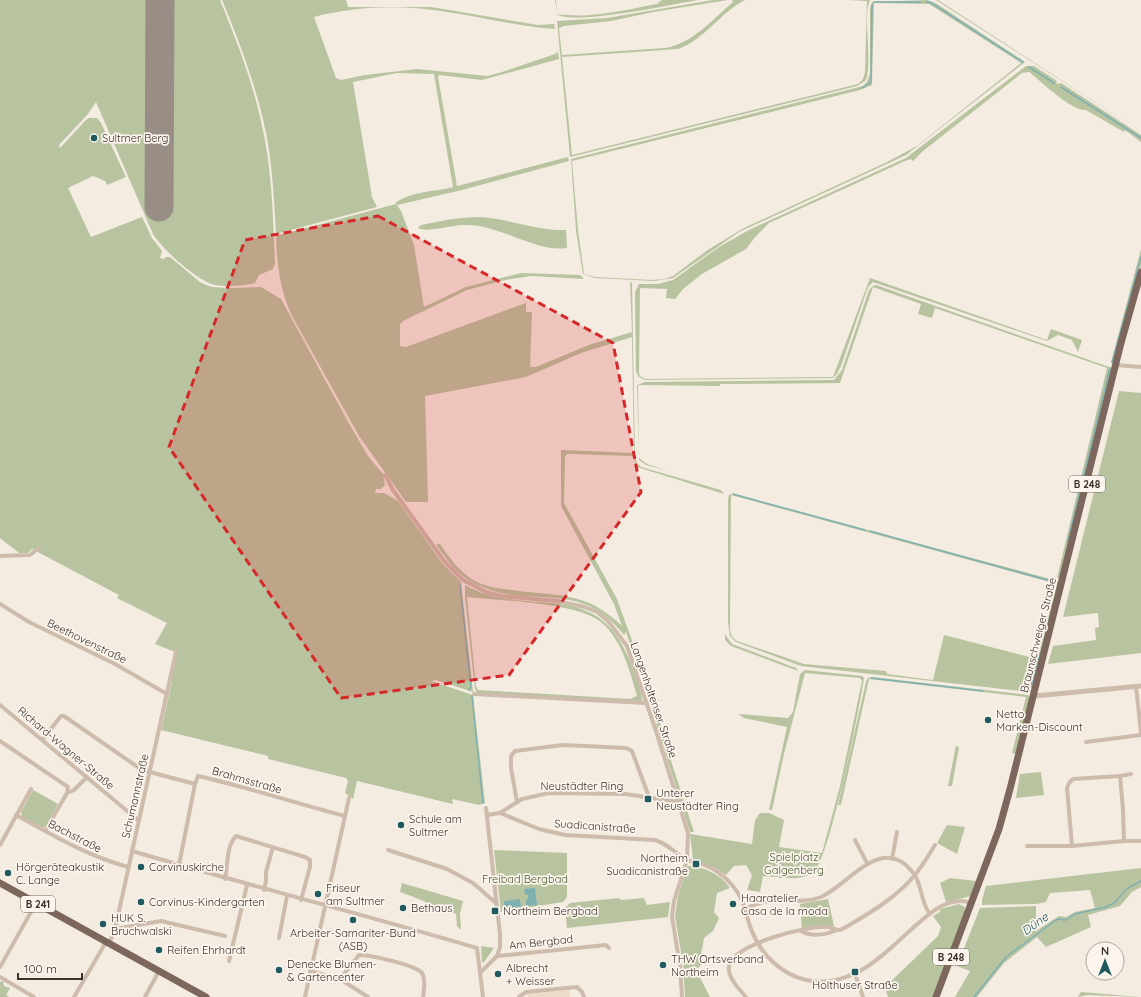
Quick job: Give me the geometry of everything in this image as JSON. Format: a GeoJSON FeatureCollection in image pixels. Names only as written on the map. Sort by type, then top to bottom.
{"type":"FeatureCollection","features":[{"type":"Feature","properties":{"kind":"main road","name":"Braunschweiger Straße"},"geometry":{"type":"LineString","coordinates":[[936,997],[1001,822],[1034,696],[1116,365],[1141,272]]}},
{"type":"Feature","properties":{"kind":"main road","name":"B 241"},"geometry":{"type":"LineString","coordinates":[[0,883],[206,997]]}},
{"type":"Feature","properties":{"kind":"street"},"geometry":{"type":"LineString","coordinates":[[1116,365],[1141,367]]}},
{"type":"Feature","properties":{"kind":"street","name":"Langenholtenser Straße"},"geometry":{"type":"LineString","coordinates":[[385,475],[393,490],[444,561],[469,584],[486,592],[501,596],[578,604],[597,612],[608,621],[627,646],[647,703],[688,833],[687,860],[674,900],[672,917],[680,966],[682,997]]}},
{"type":"Feature","properties":{"kind":"street"},"geometry":{"type":"LineString","coordinates":[[0,556],[30,555],[40,547]]}},
{"type":"Feature","properties":{"kind":"street","name":"Beethovenstraße"},"geometry":{"type":"LineString","coordinates":[[0,604],[29,622],[115,664],[167,694]]}},
{"type":"Feature","properties":{"kind":"street","name":"Schumannstraße"},"geometry":{"type":"LineString","coordinates":[[74,997],[108,943],[115,929],[176,652]]}},
{"type":"Feature","properties":{"kind":"street"},"geometry":{"type":"LineString","coordinates":[[1034,696],[1139,686],[1141,732]]}},
{"type":"Feature","properties":{"kind":"street"},"geometry":{"type":"LineString","coordinates":[[474,694],[647,703]]}},
{"type":"Feature","properties":{"kind":"street","name":"Richard-Wagner-Straße"},"geometry":{"type":"LineString","coordinates":[[0,705],[138,820]]}},
{"type":"Feature","properties":{"kind":"street"},"geometry":{"type":"LineString","coordinates":[[42,739],[60,716],[64,716],[142,770],[196,784],[179,865]]}},
{"type":"Feature","properties":{"kind":"street"},"geometry":{"type":"LineString","coordinates":[[1086,742],[1141,735]]}},
{"type":"Feature","properties":{"kind":"street"},"geometry":{"type":"LineString","coordinates":[[0,741],[68,787],[67,793],[45,831]]}},
{"type":"Feature","properties":{"kind":"street"},"geometry":{"type":"LineString","coordinates":[[517,802],[511,768],[511,756],[514,752],[563,745],[626,748],[632,750],[649,797]]}},
{"type":"Feature","properties":{"kind":"street"},"geometry":{"type":"LineString","coordinates":[[1072,846],[1068,788],[1069,783],[1073,780],[1131,774]]}},
{"type":"Feature","properties":{"kind":"street","name":"Brahmsstraße"},"geometry":{"type":"LineString","coordinates":[[196,784],[198,776],[238,785],[289,802],[345,816]]}},
{"type":"Feature","properties":{"kind":"street"},"geometry":{"type":"LineString","coordinates":[[1120,776],[1124,841]]}},
{"type":"Feature","properties":{"kind":"street"},"geometry":{"type":"LineString","coordinates":[[67,793],[74,790],[87,777]]}},
{"type":"Feature","properties":{"kind":"street"},"geometry":{"type":"LineString","coordinates":[[0,844],[30,789]]}},
{"type":"Feature","properties":{"kind":"street","name":"Neustädter Ring"},"geometry":{"type":"LineString","coordinates":[[487,815],[500,813],[517,802],[535,795],[549,793],[625,794],[678,802]]}},
{"type":"Feature","properties":{"kind":"street"},"geometry":{"type":"LineString","coordinates":[[304,997],[349,798]]}},
{"type":"Feature","properties":{"kind":"street"},"geometry":{"type":"LineString","coordinates":[[486,808],[501,938],[497,956]]}},
{"type":"Feature","properties":{"kind":"street","name":"Suadicanistraße"},"geometry":{"type":"LineString","coordinates":[[500,813],[539,829],[565,835],[655,840],[668,845],[687,860]]}},
{"type":"Feature","properties":{"kind":"street","name":"Bachstraße"},"geometry":{"type":"LineString","coordinates":[[16,815],[94,856],[128,867]]}},
{"type":"Feature","properties":{"kind":"street"},"geometry":{"type":"LineString","coordinates":[[892,859],[897,832]]}},
{"type":"Feature","properties":{"kind":"street"},"geometry":{"type":"LineString","coordinates":[[225,879],[229,864],[228,854],[233,839],[236,836],[306,857],[310,860],[310,867],[301,900]]}},
{"type":"Feature","properties":{"kind":"street"},"geometry":{"type":"LineString","coordinates":[[855,840],[868,863]]}},
{"type":"Feature","properties":{"kind":"street"},"geometry":{"type":"LineString","coordinates":[[1027,846],[1072,846],[1124,841],[1141,841]]}},
{"type":"Feature","properties":{"kind":"street"},"geometry":{"type":"LineString","coordinates":[[746,997],[733,981],[728,972],[732,959],[758,942],[782,934],[829,927],[837,930],[846,927],[869,914],[888,900],[915,875],[935,845]]}},
{"type":"Feature","properties":{"kind":"street"},"geometry":{"type":"LineString","coordinates":[[264,890],[266,872],[273,847]]}},
{"type":"Feature","properties":{"kind":"street"},"geometry":{"type":"LineString","coordinates":[[388,850],[447,869],[473,883],[496,903]]}},
{"type":"Feature","properties":{"kind":"street"},"geometry":{"type":"LineString","coordinates":[[132,851],[246,885],[478,948],[483,997]]}},
{"type":"Feature","properties":{"kind":"street"},"geometry":{"type":"LineString","coordinates":[[746,908],[772,900],[798,902],[818,898],[828,894],[868,863],[880,859],[892,859],[904,864],[915,875],[918,881],[923,904],[929,913]]}},
{"type":"Feature","properties":{"kind":"street"},"geometry":{"type":"LineString","coordinates":[[687,860],[712,868],[724,876],[741,896],[751,928],[766,956],[776,966],[797,978],[826,981],[839,980],[855,974],[879,960],[929,913],[948,903],[961,901],[971,903]]}},
{"type":"Feature","properties":{"kind":"street"},"geometry":{"type":"LineString","coordinates":[[229,961],[246,885]]}},
{"type":"Feature","properties":{"kind":"street"},"geometry":{"type":"LineString","coordinates":[[279,938],[287,896]]}},
{"type":"Feature","properties":{"kind":"street"},"geometry":{"type":"LineString","coordinates":[[0,967],[36,903]]}},
{"type":"Feature","properties":{"kind":"street"},"geometry":{"type":"LineString","coordinates":[[115,929],[161,920],[226,936]]}},
{"type":"Feature","properties":{"kind":"street","name":"Am Bergbad"},"geometry":{"type":"LineString","coordinates":[[480,973],[497,956],[606,945],[609,948]]}},
{"type":"Feature","properties":{"kind":"street"},"geometry":{"type":"LineString","coordinates":[[340,979],[360,955],[368,955],[414,968],[421,972],[424,979],[423,997]]}},
{"type":"Feature","properties":{"kind":"street"},"geometry":{"type":"LineString","coordinates":[[145,997],[159,971]]}},
{"type":"Feature","properties":{"kind":"street"},"geometry":{"type":"LineString","coordinates":[[310,971],[340,979],[368,997]]}},
{"type":"Feature","properties":{"kind":"street"},"geometry":{"type":"LineString","coordinates":[[855,974],[863,997]]}},
{"type":"Feature","properties":{"kind":"street"},"geometry":{"type":"LineString","coordinates":[[0,977],[34,997]]}},
{"type":"Feature","properties":{"kind":"street"},"geometry":{"type":"LineString","coordinates":[[518,997],[526,992],[576,987],[582,992],[584,997]]}},
{"type":"Feature","properties":{"kind":"highlighted area"},"geometry":{"type":"Polygon","coordinates":[[[378,216],[613,343],[641,492],[509,675],[341,698],[169,447],[245,240],[378,216]]]}},
{"type":"Feature","properties":{"kind":"green space"},"geometry":{"type":"Polygon","coordinates":[[[0,0],[220,0],[248,75],[265,138],[273,210],[275,263],[273,269],[259,275],[255,283],[219,286],[199,277],[172,256],[153,234],[96,102],[88,114],[59,145],[60,148],[88,118],[97,118],[101,123],[126,177],[107,185],[105,181],[93,176],[68,188],[91,237],[142,217],[152,238],[162,251],[160,258],[164,259],[166,257],[170,257],[200,282],[212,287],[261,287],[281,299],[347,420],[368,456],[383,474],[385,485],[381,489],[376,489],[375,493],[384,493],[398,501],[442,563],[461,582],[473,692],[436,680],[431,681],[473,695],[485,803],[479,805],[452,799],[453,804],[357,781],[353,799],[345,793],[348,781],[346,778],[268,759],[268,756],[161,730],[172,682],[168,680],[175,652],[155,644],[167,623],[117,598],[119,595],[32,549],[28,553],[19,553],[0,538],[0,0]]]}},
{"type":"Feature","properties":{"kind":"green space"},"geometry":{"type":"Polygon","coordinates":[[[222,0],[346,0],[348,7],[389,7],[343,11],[314,17],[336,78],[341,80],[365,75],[417,69],[487,76],[558,52],[559,59],[482,80],[439,75],[438,77],[457,186],[568,157],[569,161],[462,190],[397,205],[401,211],[414,245],[424,307],[466,287],[521,273],[580,275],[584,279],[531,276],[505,280],[467,290],[403,321],[400,324],[400,346],[406,347],[526,303],[526,312],[532,312],[530,367],[536,367],[589,345],[632,332],[630,282],[632,283],[635,456],[637,463],[641,467],[721,490],[724,494],[637,467],[633,456],[567,454],[565,457],[564,503],[617,599],[652,696],[654,699],[664,701],[649,699],[626,632],[624,635],[607,617],[589,606],[571,600],[513,595],[494,591],[474,583],[462,576],[457,571],[436,544],[440,544],[452,561],[467,576],[479,583],[499,588],[570,597],[596,606],[609,614],[622,626],[614,604],[561,506],[561,450],[634,453],[632,337],[581,353],[526,377],[425,396],[428,502],[406,502],[359,436],[292,316],[280,277],[276,236],[396,204],[396,202],[403,198],[417,194],[453,187],[434,74],[397,73],[353,82],[372,197],[377,207],[276,234],[271,162],[266,133],[255,88],[222,0]]]}},
{"type":"Feature","properties":{"kind":"green space"},"geometry":{"type":"Polygon","coordinates":[[[662,0],[698,0],[602,16],[566,17],[557,14],[595,15],[657,4],[662,0]]]}},
{"type":"Feature","properties":{"kind":"green space"},"geometry":{"type":"Polygon","coordinates":[[[713,0],[728,0],[653,12],[611,21],[564,26],[559,28],[562,55],[665,48],[684,42],[702,30],[733,2],[732,0],[745,0],[728,11],[696,39],[678,49],[562,57],[572,155],[858,84],[863,79],[865,72],[867,1],[848,0],[870,0],[867,16],[868,71],[866,80],[857,86],[570,157],[557,21],[607,18],[713,0]]]}},
{"type":"Feature","properties":{"kind":"green space"},"geometry":{"type":"Polygon","coordinates":[[[927,0],[937,4],[1025,62],[906,155],[739,232],[673,278],[654,281],[595,278],[583,274],[576,231],[571,159],[863,86],[867,82],[870,73],[870,8],[872,2],[927,0]],[[874,3],[872,85],[860,90],[572,161],[578,230],[584,274],[595,277],[651,280],[664,279],[673,276],[709,249],[744,228],[885,163],[917,146],[1021,63],[929,4],[874,3]]]}},
{"type":"Feature","properties":{"kind":"green space"},"geometry":{"type":"Polygon","coordinates":[[[936,0],[938,0],[1141,132],[936,0]]]}},
{"type":"Feature","properties":{"kind":"green space"},"geometry":{"type":"Polygon","coordinates":[[[389,7],[431,7],[538,25],[554,24],[555,29],[524,25],[419,8],[389,7]]]}},
{"type":"Feature","properties":{"kind":"green space"},"geometry":{"type":"Polygon","coordinates":[[[1026,66],[1034,66],[1057,81],[1057,84],[1061,83],[1141,135],[1141,142],[1125,130],[1124,132],[1086,110],[1073,106],[1065,101],[1029,72],[1022,73],[923,151],[913,161],[911,159],[905,161],[769,223],[746,249],[702,274],[683,289],[675,299],[666,298],[667,289],[640,288],[639,373],[640,376],[645,379],[833,377],[870,278],[1047,340],[1051,329],[1082,340],[1078,352],[1072,340],[1058,335],[1047,341],[873,282],[868,287],[841,366],[833,378],[645,380],[639,377],[636,371],[635,292],[639,284],[658,284],[673,280],[719,247],[749,230],[906,158],[1026,66]]]}},
{"type":"Feature","properties":{"kind":"green space"},"geometry":{"type":"Polygon","coordinates":[[[474,217],[498,219],[554,230],[566,230],[567,248],[542,246],[490,228],[476,226],[458,225],[427,230],[418,228],[421,225],[452,219],[474,217]]]}},
{"type":"Feature","properties":{"kind":"green space"},"geometry":{"type":"Polygon","coordinates":[[[1141,249],[1141,266],[1113,363],[1111,363],[1141,249]]]}},
{"type":"Feature","properties":{"kind":"green space"},"geometry":{"type":"Polygon","coordinates":[[[876,285],[1112,368],[1062,579],[1057,578],[1107,368],[935,308],[932,318],[918,314],[921,304],[873,287],[840,383],[720,384],[720,386],[638,385],[639,458],[647,464],[668,471],[646,465],[639,460],[637,385],[645,382],[834,380],[842,370],[869,290],[873,286],[876,285]]]}},
{"type":"Feature","properties":{"kind":"green space"},"geometry":{"type":"Polygon","coordinates":[[[1119,391],[1141,393],[1141,653],[1048,664],[1053,646],[1096,640],[1095,628],[1099,627],[1098,613],[1063,617],[1119,391]]]}},
{"type":"Feature","properties":{"kind":"green space"},"geometry":{"type":"Polygon","coordinates":[[[732,494],[1058,581],[1059,582],[1032,688],[1030,687],[1029,689],[1032,691],[1029,692],[801,666],[736,642],[730,636],[728,622],[729,495],[732,494]],[[731,495],[730,630],[732,637],[737,641],[804,664],[886,671],[887,674],[933,680],[944,635],[1037,659],[1057,584],[731,495]]]}},
{"type":"Feature","properties":{"kind":"green space"},"geometry":{"type":"Polygon","coordinates":[[[465,585],[488,595],[512,600],[558,604],[579,608],[598,617],[615,633],[629,659],[639,685],[642,700],[640,702],[477,693],[475,689],[465,585]],[[467,597],[476,686],[478,690],[630,699],[637,696],[628,666],[620,647],[608,629],[601,622],[589,615],[557,606],[467,597]]]}},
{"type":"Feature","properties":{"kind":"green space"},"geometry":{"type":"Polygon","coordinates":[[[725,634],[732,644],[796,668],[798,671],[731,646],[725,640],[725,634]]]}},
{"type":"Feature","properties":{"kind":"green space","name":"Spielplatz Galgenberg"},"geometry":{"type":"Polygon","coordinates":[[[805,670],[862,676],[864,678],[851,748],[836,811],[821,860],[814,871],[802,877],[779,878],[779,859],[778,877],[763,876],[760,892],[747,890],[752,875],[746,865],[734,866],[726,875],[714,867],[693,860],[690,834],[752,844],[755,820],[760,813],[769,813],[784,820],[779,847],[822,853],[840,786],[862,681],[860,678],[805,673],[784,754],[772,810],[769,810],[787,727],[744,718],[738,714],[788,718],[793,712],[800,674],[805,670]]]}},
{"type":"Feature","properties":{"kind":"green space"},"geometry":{"type":"Polygon","coordinates":[[[872,677],[1028,695],[1030,697],[1017,754],[1012,753],[1026,697],[869,679],[841,805],[838,805],[866,682],[868,678],[872,677]]]}},
{"type":"Feature","properties":{"kind":"green space"},"geometry":{"type":"Polygon","coordinates":[[[653,703],[694,832],[690,832],[650,704],[653,703]]]}},
{"type":"Feature","properties":{"kind":"green space"},"geometry":{"type":"Polygon","coordinates":[[[956,746],[959,747],[952,786],[948,786],[956,746]]]}},
{"type":"Feature","properties":{"kind":"green space"},"geometry":{"type":"Polygon","coordinates":[[[1041,772],[1044,795],[1016,798],[1020,774],[1041,772]]]}},
{"type":"Feature","properties":{"kind":"green space"},"geometry":{"type":"Polygon","coordinates":[[[33,790],[58,804],[46,826],[42,828],[22,817],[21,812],[33,790]]]}},
{"type":"Feature","properties":{"kind":"green space"},"geometry":{"type":"Polygon","coordinates":[[[947,825],[965,827],[957,854],[937,843],[947,825]]]}},
{"type":"Feature","properties":{"kind":"green space","name":"Freibad Bergbad"},"geometry":{"type":"Polygon","coordinates":[[[494,850],[567,853],[567,897],[563,902],[501,912],[494,850]]]}},
{"type":"Feature","properties":{"kind":"green space"},"geometry":{"type":"Polygon","coordinates":[[[689,866],[712,872],[722,879],[730,888],[717,893],[714,912],[719,918],[713,931],[704,938],[701,955],[702,964],[696,970],[710,997],[685,997],[683,964],[675,916],[678,896],[687,867],[689,866]]]}},
{"type":"Feature","properties":{"kind":"green space"},"geometry":{"type":"Polygon","coordinates":[[[1141,868],[1141,887],[1132,892],[1120,906],[1088,915],[1091,927],[1046,947],[1037,937],[1004,963],[977,997],[955,997],[970,971],[957,966],[980,908],[1036,906],[1036,931],[1059,916],[1066,917],[1075,912],[1095,908],[1090,890],[1050,893],[1046,902],[1036,904],[982,905],[986,886],[1141,868]]]}},
{"type":"Feature","properties":{"kind":"green space"},"geometry":{"type":"Polygon","coordinates":[[[950,878],[976,881],[971,896],[946,902],[940,883],[950,878]]]}},
{"type":"Feature","properties":{"kind":"green space"},"geometry":{"type":"Polygon","coordinates":[[[402,883],[463,901],[460,914],[461,930],[457,926],[456,914],[450,911],[451,907],[445,905],[444,909],[400,892],[402,883]]]}},
{"type":"Feature","properties":{"kind":"green space"},"geometry":{"type":"Polygon","coordinates":[[[619,898],[621,900],[644,898],[647,905],[670,902],[668,917],[567,928],[565,908],[570,903],[619,898]]]}},
{"type":"Feature","properties":{"kind":"green space"},"geometry":{"type":"Polygon","coordinates":[[[828,899],[834,926],[805,927],[802,929],[800,904],[828,899]]]}},
{"type":"Feature","properties":{"kind":"green space"},"geometry":{"type":"Polygon","coordinates":[[[959,904],[965,907],[965,911],[933,997],[888,997],[885,987],[938,936],[941,927],[933,916],[940,912],[940,909],[959,904]]]}},
{"type":"Feature","properties":{"kind":"green space"},"geometry":{"type":"Polygon","coordinates":[[[481,946],[494,948],[484,962],[482,962],[481,946]]]}},
{"type":"Feature","properties":{"kind":"green space"},"geometry":{"type":"Polygon","coordinates":[[[3,981],[4,986],[10,988],[6,995],[9,997],[0,997],[0,982],[3,981]]]}},
{"type":"Feature","properties":{"kind":"green space"},"geometry":{"type":"Polygon","coordinates":[[[1081,992],[1140,997],[1088,995],[1078,997],[1081,992]]]}},
{"type":"Feature","properties":{"kind":"shaded area"},"geometry":{"type":"Polygon","coordinates":[[[570,990],[570,997],[528,997],[527,994],[570,990]]]}},
{"type":"Feature","properties":{"kind":"water"},"geometry":{"type":"Polygon","coordinates":[[[535,888],[537,905],[526,906],[528,895],[525,894],[524,889],[535,888]]]}},
{"type":"Feature","properties":{"kind":"water"},"geometry":{"type":"Polygon","coordinates":[[[520,899],[521,907],[505,909],[504,901],[520,899]]]}},
{"type":"Feature","properties":{"kind":"waterway"},"geometry":{"type":"LineString","coordinates":[[874,2],[921,2]]}},
{"type":"Feature","properties":{"kind":"waterway"},"geometry":{"type":"LineString","coordinates":[[926,2],[930,2],[1023,62]]}},
{"type":"Feature","properties":{"kind":"waterway"},"geometry":{"type":"LineString","coordinates":[[862,88],[871,82],[872,5]]}},
{"type":"Feature","properties":{"kind":"waterway"},"geometry":{"type":"LineString","coordinates":[[1029,67],[1054,83]]}},
{"type":"Feature","properties":{"kind":"waterway"},"geometry":{"type":"LineString","coordinates":[[1061,87],[1141,138]]}},
{"type":"Feature","properties":{"kind":"waterway"},"geometry":{"type":"LineString","coordinates":[[1112,362],[1141,257]]}},
{"type":"Feature","properties":{"kind":"waterway"},"geometry":{"type":"LineString","coordinates":[[1068,541],[1110,368]]}},
{"type":"Feature","properties":{"kind":"waterway"},"geometry":{"type":"LineString","coordinates":[[733,494],[865,530]]}},
{"type":"Feature","properties":{"kind":"waterway"},"geometry":{"type":"LineString","coordinates":[[870,531],[1058,583]]}},
{"type":"Feature","properties":{"kind":"waterway"},"geometry":{"type":"LineString","coordinates":[[460,585],[471,687],[469,690]]}},
{"type":"Feature","properties":{"kind":"waterway"},"geometry":{"type":"LineString","coordinates":[[1031,686],[1040,653]]}},
{"type":"Feature","properties":{"kind":"waterway"},"geometry":{"type":"LineString","coordinates":[[871,678],[983,691]]}},
{"type":"Feature","properties":{"kind":"waterway"},"geometry":{"type":"LineString","coordinates":[[472,696],[483,803]]}},
{"type":"Feature","properties":{"kind":"waterway","name":"Düne"},"geometry":{"type":"LineString","coordinates":[[974,997],[1006,957],[1052,923],[1058,919],[1066,920],[1075,914],[1106,907],[1114,903],[1128,888],[1141,881]]}},
{"type":"Feature","properties":{"kind":"runway"},"geometry":{"type":"LineString","coordinates":[[159,207],[160,0]]}},
{"type":"Feature","properties":{"kind":"place","name":"Sultmer Berg"},"geometry":{"type":"Point","coordinates":[94,138]}},
{"type":"Feature","properties":{"kind":"place","name":"Netto Marken-Discount"},"geometry":{"type":"Point","coordinates":[988,720]}},
{"type":"Feature","properties":{"kind":"place","name":"Unterer Neustädter Ring"},"geometry":{"type":"Point","coordinates":[648,799]}},
{"type":"Feature","properties":{"kind":"place","name":"Schule am Sultmer"},"geometry":{"type":"Point","coordinates":[401,825]}},
{"type":"Feature","properties":{"kind":"place","name":"Northeim Suadicanistraße"},"geometry":{"type":"Point","coordinates":[696,864]}},
{"type":"Feature","properties":{"kind":"place","name":"Corvinuskirche"},"geometry":{"type":"Point","coordinates":[141,867]}},
{"type":"Feature","properties":{"kind":"place","name":"Hörgeräteakustik C. Lange"},"geometry":{"type":"Point","coordinates":[8,873]}},
{"type":"Feature","properties":{"kind":"place","name":"Friseur am Sultmer"},"geometry":{"type":"Point","coordinates":[318,894]}},
{"type":"Feature","properties":{"kind":"place","name":"Corvinus-Kindergarten"},"geometry":{"type":"Point","coordinates":[141,902]}},
{"type":"Feature","properties":{"kind":"place","name":"Haaratelier Casa de la moda"},"geometry":{"type":"Point","coordinates":[733,904]}},
{"type":"Feature","properties":{"kind":"place","name":"Bethaus"},"geometry":{"type":"Point","coordinates":[403,908]}},
{"type":"Feature","properties":{"kind":"place","name":"Northeim Bergbad"},"geometry":{"type":"Point","coordinates":[495,911]}},
{"type":"Feature","properties":{"kind":"place","name":"Arbeiter-Samariter-Bund (ASB)"},"geometry":{"type":"Point","coordinates":[353,920]}},
{"type":"Feature","properties":{"kind":"place","name":"HUK S. Bruchwalski"},"geometry":{"type":"Point","coordinates":[103,924]}},
{"type":"Feature","properties":{"kind":"place","name":"Reifen Ehrhardt"},"geometry":{"type":"Point","coordinates":[159,950]}},
{"type":"Feature","properties":{"kind":"place","name":"THW Ortsverband Northeim"},"geometry":{"type":"Point","coordinates":[663,965]}},
{"type":"Feature","properties":{"kind":"place","name":"Denecke Blumen- & Gartencenter"},"geometry":{"type":"Point","coordinates":[279,970]}},
{"type":"Feature","properties":{"kind":"place","name":"Holthuser Straße"},"geometry":{"type":"Point","coordinates":[855,972]}},
{"type":"Feature","properties":{"kind":"place","name":"Albrecht + Weisser"},"geometry":{"type":"Point","coordinates":[498,974]}}]}
